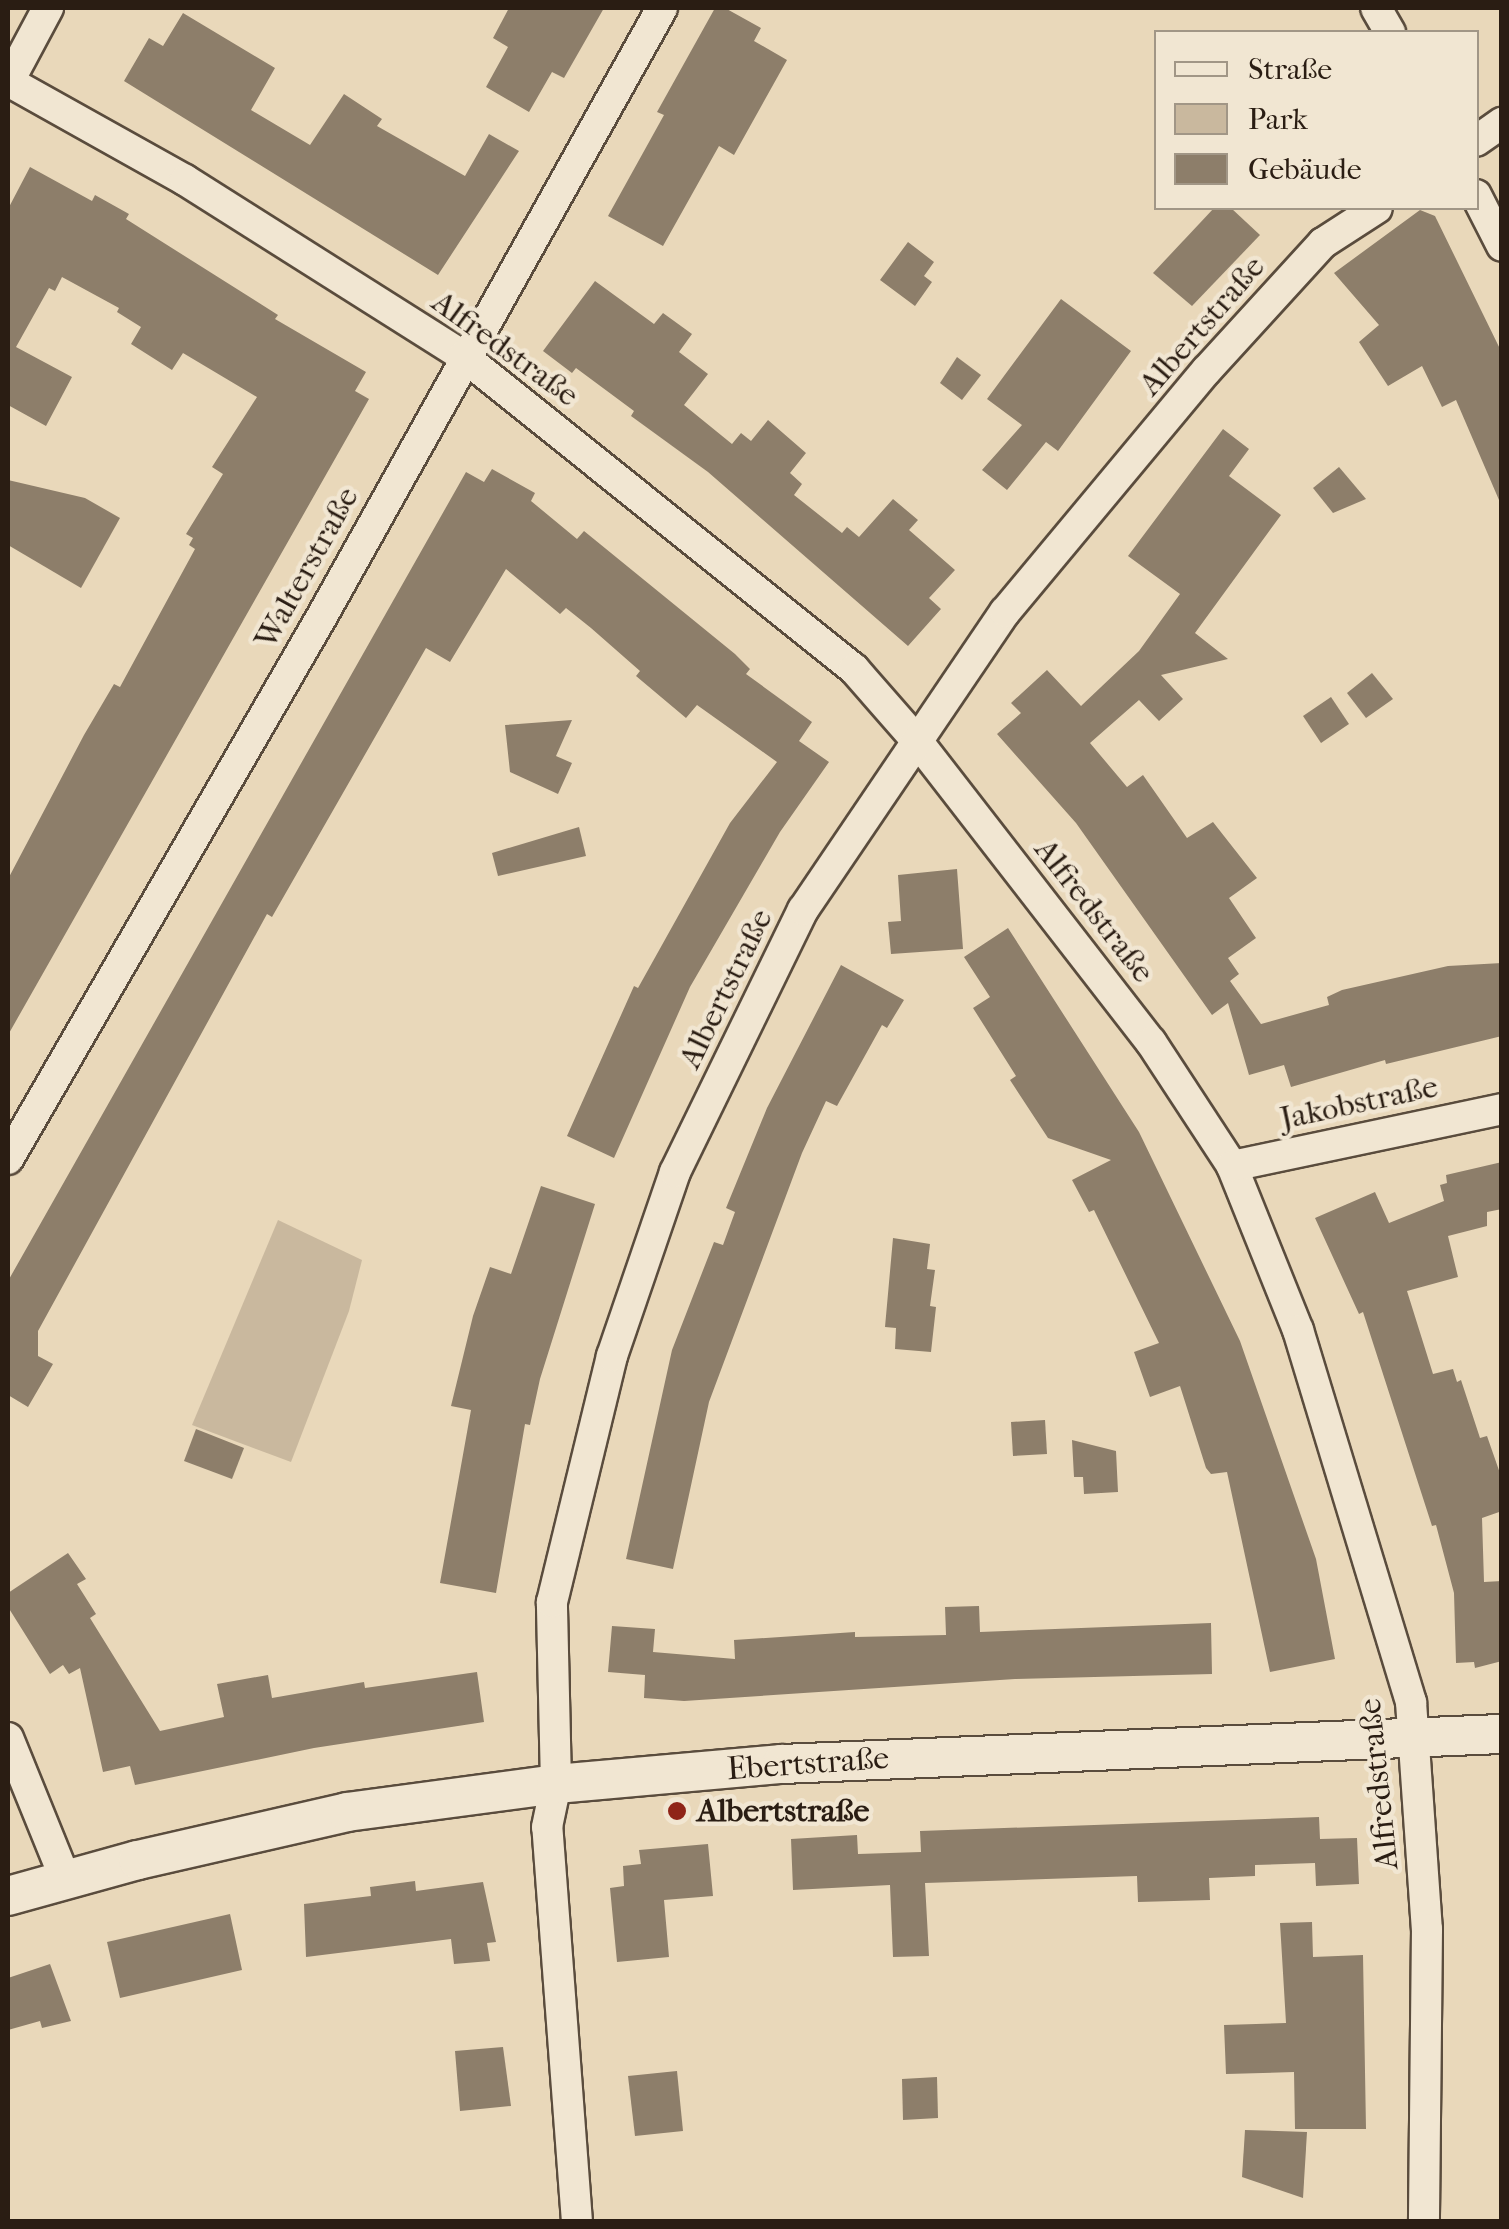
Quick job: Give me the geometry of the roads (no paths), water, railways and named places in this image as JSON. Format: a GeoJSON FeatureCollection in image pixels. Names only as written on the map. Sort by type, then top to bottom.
{"type":"FeatureCollection","features":[{"type":"Feature","properties":{"kind":"street"},"geometry":{"type":"LineString","coordinates":[[8,81],[48,8]]}},
{"type":"Feature","properties":{"kind":"street","name":"Walterstraße"},"geometry":{"type":"LineString","coordinates":[[8,1159],[321,618],[464,356],[662,8]]}},
{"type":"Feature","properties":{"kind":"street"},"geometry":{"type":"LineString","coordinates":[[1376,8],[1389,30]]}},
{"type":"Feature","properties":{"kind":"street","name":"Alfredstraße"},"geometry":{"type":"LineString","coordinates":[[8,81],[185,180],[464,356],[854,669],[918,742],[1151,1042],[1232,1166],[1298,1330],[1411,1702],[1427,1929],[1424,2222]]}},
{"type":"Feature","properties":{"kind":"street"},"geometry":{"type":"LineString","coordinates":[[1479,139],[1502,123]]}},
{"type":"Feature","properties":{"kind":"street"},"geometry":{"type":"LineString","coordinates":[[1479,201],[1502,246]]}},
{"type":"Feature","properties":{"kind":"street","name":"Albertstraße"},"geometry":{"type":"LineString","coordinates":[[578,2222],[547,1827],[556,1784],[552,1602],[612,1356],[675,1172],[803,910],[1006,612],[1206,371],[1323,243],[1374,210]]}},
{"type":"Feature","properties":{"kind":"street","name":"Jakobstraße"},"geometry":{"type":"LineString","coordinates":[[1232,1166],[1502,1109]]}},
{"type":"Feature","properties":{"kind":"street","name":"Ebertstraße"},"geometry":{"type":"LineString","coordinates":[[8,1896],[347,1812],[556,1784],[782,1764],[1502,1734]]}},
{"type":"Feature","properties":{"kind":"street"},"geometry":{"type":"LineString","coordinates":[[8,1738],[66,1881]]}},
{"type":"Feature","properties":{"kind":"place","name":"Albertstraße"},"geometry":{"type":"Point","coordinates":[677,1811]}}]}
